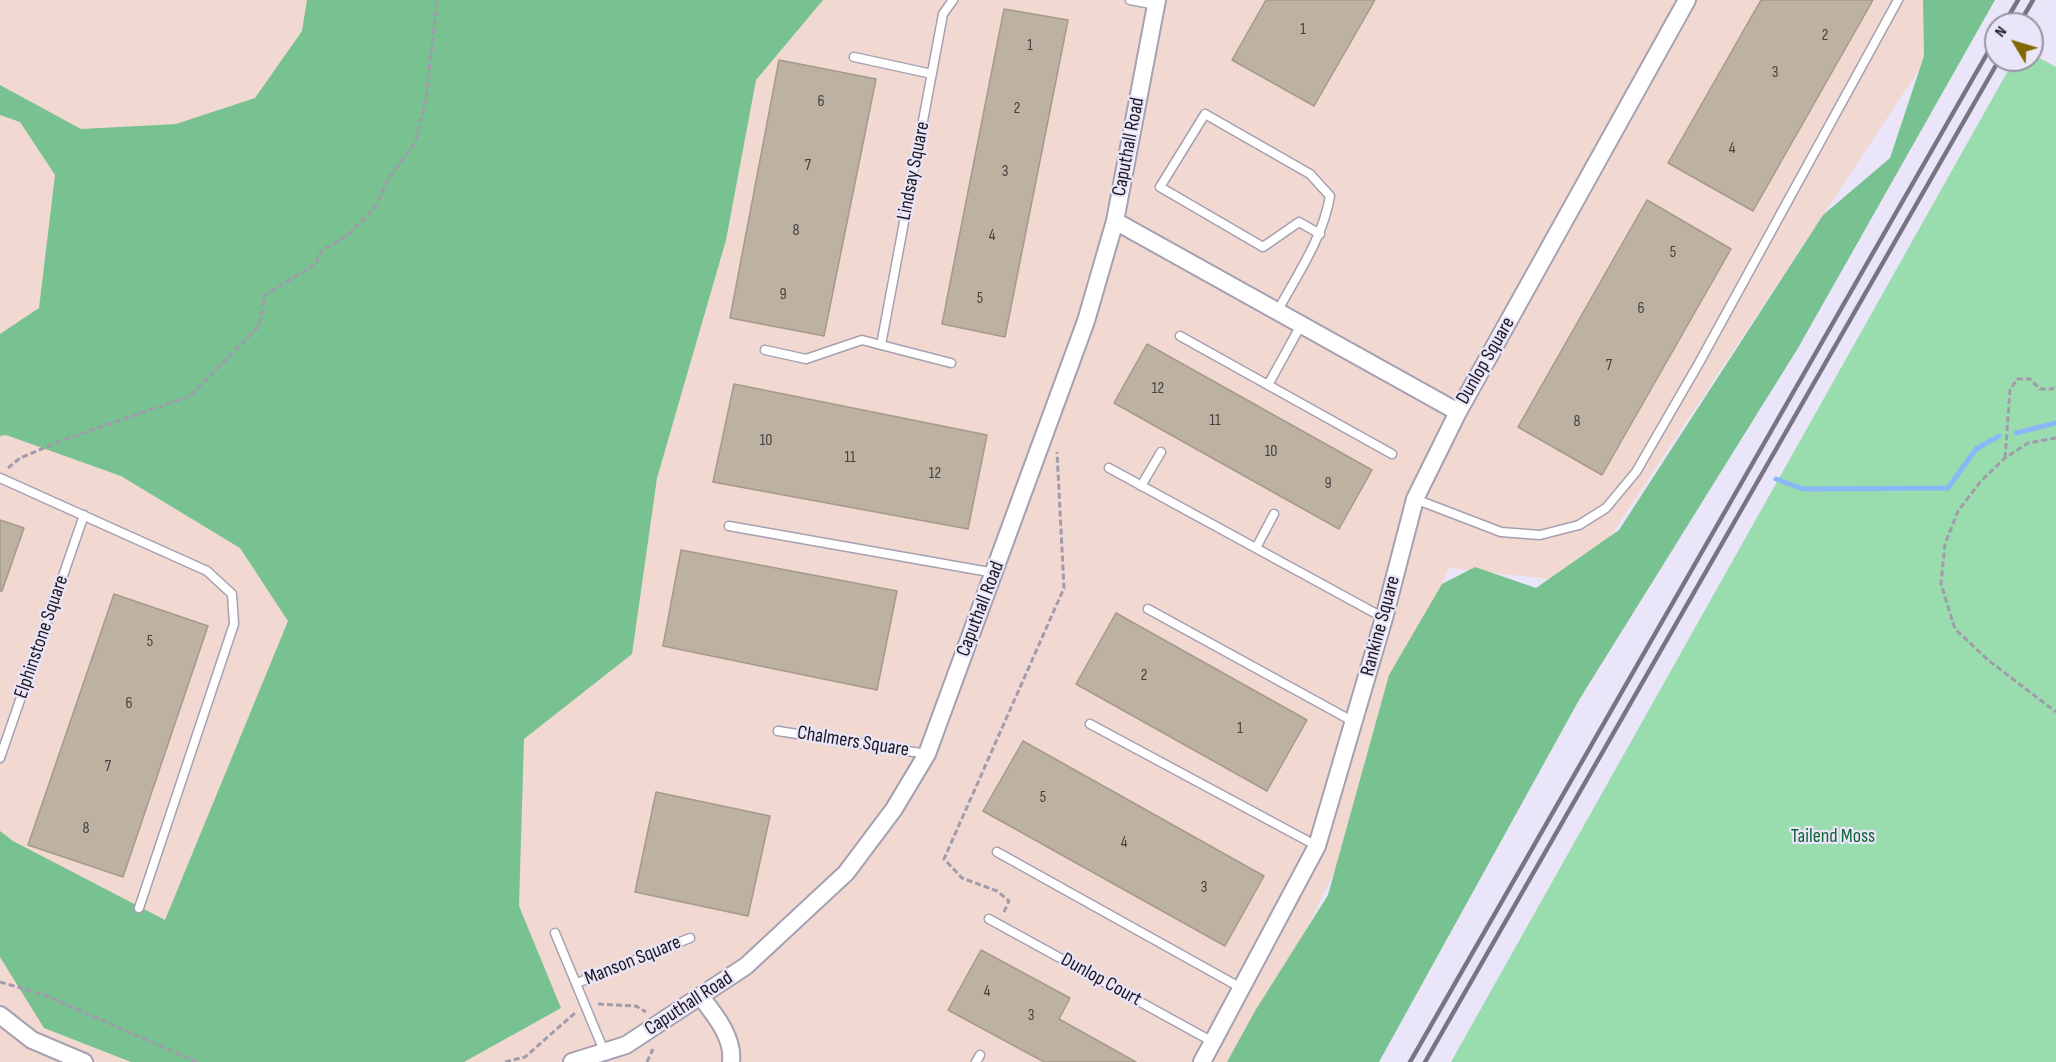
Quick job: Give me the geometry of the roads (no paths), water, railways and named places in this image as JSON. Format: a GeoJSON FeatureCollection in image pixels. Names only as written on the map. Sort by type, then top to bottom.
{"type":"FeatureCollection","features":[{"type":"Feature","properties":{"kind":"street","name":"Dunlop Square"},"geometry":{"type":"LineString","coordinates":[[1114,222],[1458,412],[1687,0]]}},
{"type":"Feature","properties":{"kind":"street","name":"Caputhall Road"},"geometry":{"type":"LineString","coordinates":[[572,1062],[626,1045],[701,998],[746,966],[846,873],[894,809],[927,754],[996,573],[1086,321],[1114,222],[1156,3]]}},
{"type":"Feature","properties":{"kind":"street","name":"Rankine Square"},"geometry":{"type":"LineString","coordinates":[[1202,1062],[1243,989],[1317,846],[1384,618],[1415,499],[1458,412]]}},
{"type":"Feature","properties":{"kind":"street"},"geometry":{"type":"LineString","coordinates":[[701,998],[720,1021],[732,1055],[731,1062]]}},
{"type":"Feature","properties":{"kind":"street"},"geometry":{"type":"LineString","coordinates":[[0,1015],[32,1040],[84,1062]]}},
{"type":"Feature","properties":{"kind":"lane","name":"Lindsay Square"},"geometry":{"type":"LineString","coordinates":[[881,345],[943,14],[952,0]]}},
{"type":"Feature","properties":{"kind":"lane"},"geometry":{"type":"LineString","coordinates":[[1130,0],[1156,3]]}},
{"type":"Feature","properties":{"kind":"lane"},"geometry":{"type":"LineString","coordinates":[[1415,499],[1501,532],[1540,535],[1579,525],[1606,508],[1636,472],[1699,363],[1898,0]]}},
{"type":"Feature","properties":{"kind":"lane"},"geometry":{"type":"LineString","coordinates":[[854,57],[932,74]]}},
{"type":"Feature","properties":{"kind":"lane"},"geometry":{"type":"LineString","coordinates":[[1277,312],[1320,234],[1326,219],[1330,196],[1310,174],[1205,114],[1161,187],[1263,247],[1299,222],[1320,234]]}},
{"type":"Feature","properties":{"kind":"lane"},"geometry":{"type":"LineString","coordinates":[[1268,385],[1301,325]]}},
{"type":"Feature","properties":{"kind":"lane"},"geometry":{"type":"LineString","coordinates":[[1180,336],[1392,454]]}},
{"type":"Feature","properties":{"kind":"lane"},"geometry":{"type":"LineString","coordinates":[[765,350],[806,359],[862,340],[951,363]]}},
{"type":"Feature","properties":{"kind":"lane"},"geometry":{"type":"LineString","coordinates":[[1141,486],[1161,452]]}},
{"type":"Feature","properties":{"kind":"lane"},"geometry":{"type":"LineString","coordinates":[[1109,468],[1384,618]]}},
{"type":"Feature","properties":{"kind":"lane"},"geometry":{"type":"LineString","coordinates":[[0,478],[207,571],[232,594],[234,624],[139,908]]}},
{"type":"Feature","properties":{"kind":"lane"},"geometry":{"type":"LineString","coordinates":[[1256,548],[1274,514]]}},
{"type":"Feature","properties":{"kind":"lane","name":"Elphinstone Square"},"geometry":{"type":"LineString","coordinates":[[0,758],[84,515]]}},
{"type":"Feature","properties":{"kind":"lane"},"geometry":{"type":"LineString","coordinates":[[729,526],[996,573]]}},
{"type":"Feature","properties":{"kind":"lane"},"geometry":{"type":"LineString","coordinates":[[1148,609],[1354,722]]}},
{"type":"Feature","properties":{"kind":"lane"},"geometry":{"type":"LineString","coordinates":[[1090,724],[1317,846]]}},
{"type":"Feature","properties":{"kind":"lane","name":"Chalmers Square"},"geometry":{"type":"LineString","coordinates":[[778,731],[927,754]]}},
{"type":"Feature","properties":{"kind":"lane"},"geometry":{"type":"LineString","coordinates":[[997,852],[1243,989]]}},
{"type":"Feature","properties":{"kind":"lane","name":"Dunlop Court"},"geometry":{"type":"LineString","coordinates":[[989,918],[1213,1042]]}},
{"type":"Feature","properties":{"kind":"lane","name":"Manson Square"},"geometry":{"type":"LineString","coordinates":[[555,933],[604,1052]]}},
{"type":"Feature","properties":{"kind":"lane","name":"Manson Square"},"geometry":{"type":"LineString","coordinates":[[577,983],[690,938]]}},
{"type":"Feature","properties":{"kind":"waterway"},"geometry":{"type":"LineString","coordinates":[[2016,433],[2056,423]]}},
{"type":"Feature","properties":{"kind":"waterway"},"geometry":{"type":"LineString","coordinates":[[1776,479],[1803,489],[1948,488],[1976,449],[1999,436]]}},
{"type":"Feature","properties":{"kind":"railway"},"geometry":{"type":"LineString","coordinates":[[2011,12],[2018,0]]}},
{"type":"Feature","properties":{"kind":"railway"},"geometry":{"type":"LineString","coordinates":[[2026,12],[2033,0]]}},
{"type":"Feature","properties":{"kind":"railway"},"geometry":{"type":"LineString","coordinates":[[1410,1062],[1984,59]]}},
{"type":"Feature","properties":{"kind":"railway"},"geometry":{"type":"LineString","coordinates":[[1425,1062],[1992,72]]}},
{"type":"Feature","properties":{"kind":"park label","name":"Tailend Moss"},"geometry":{"type":"Point","coordinates":[1833,837]}}]}
